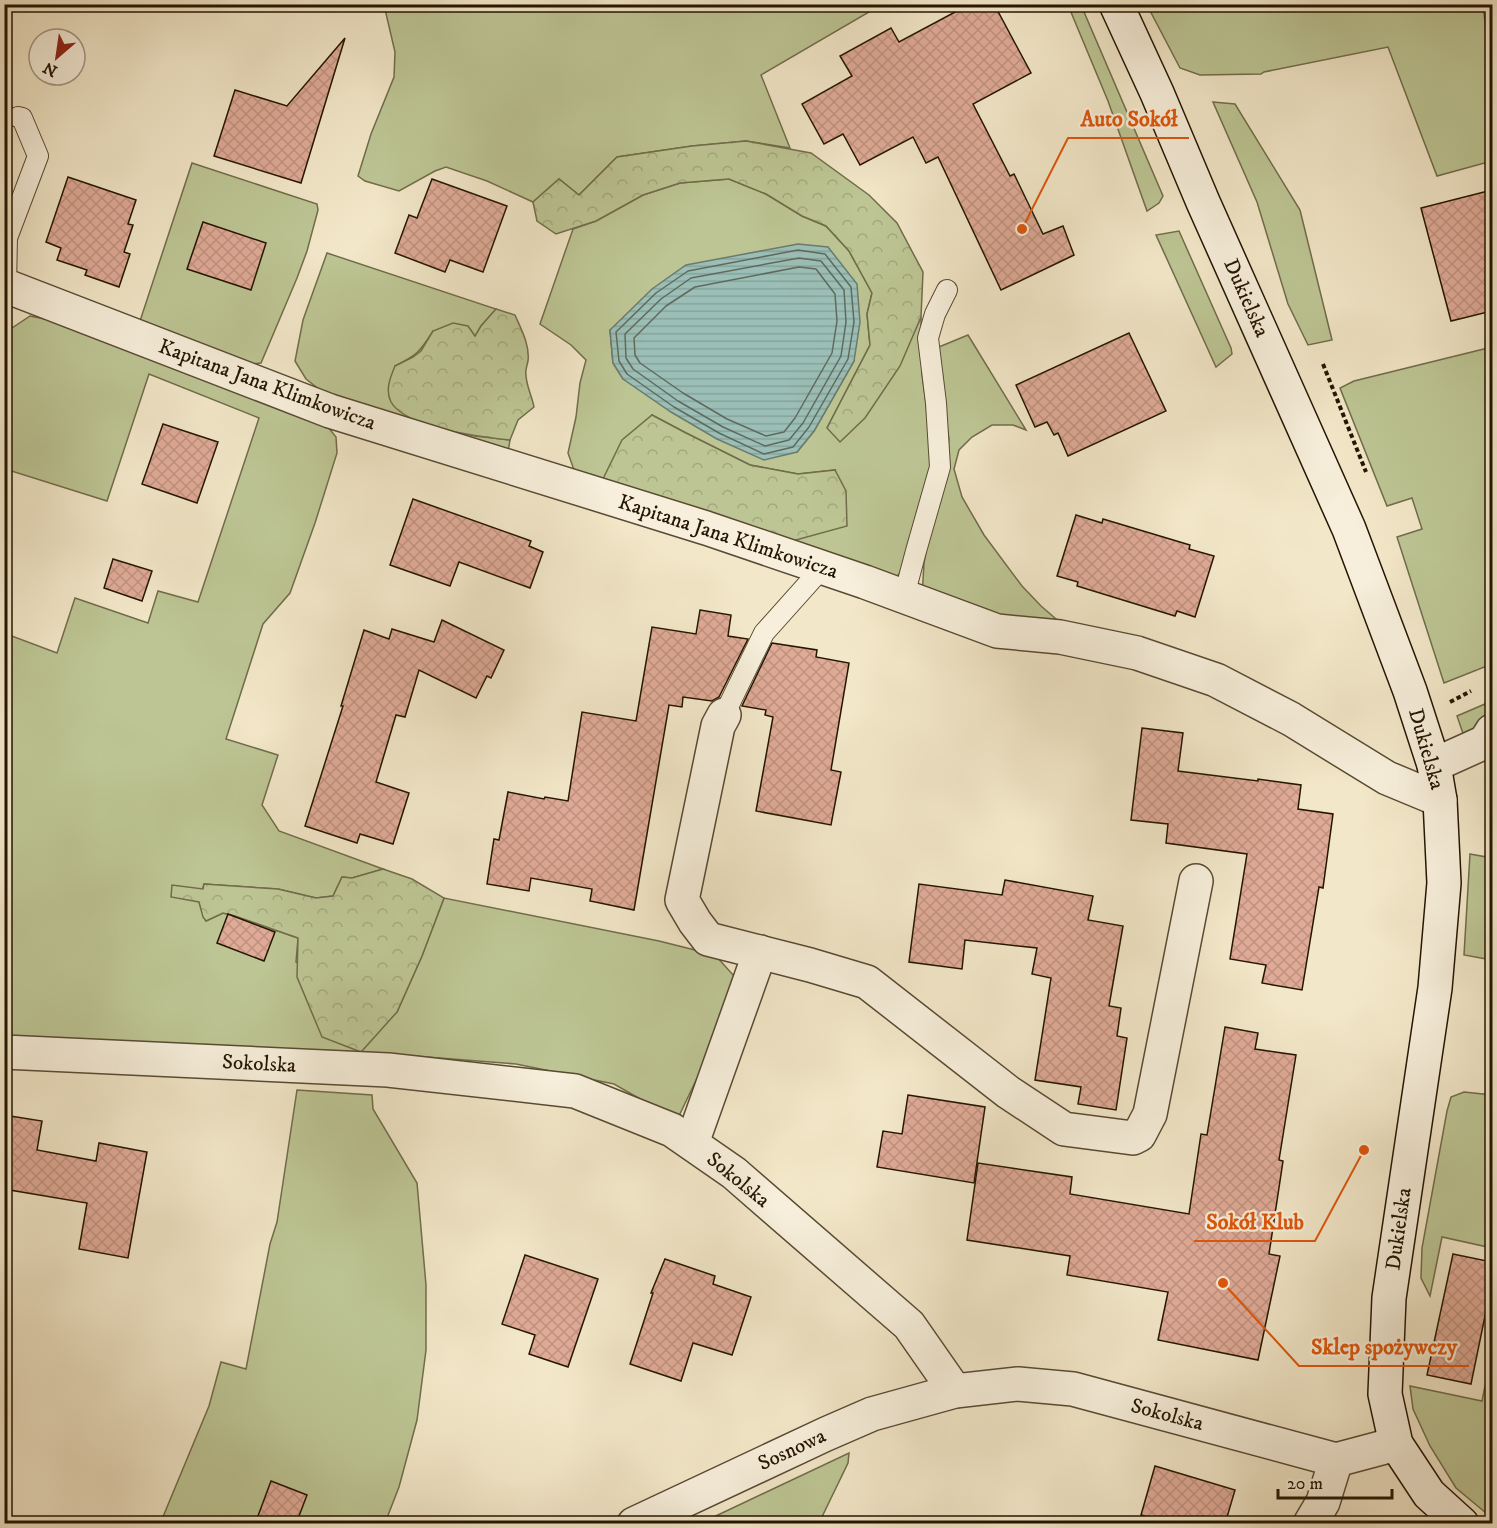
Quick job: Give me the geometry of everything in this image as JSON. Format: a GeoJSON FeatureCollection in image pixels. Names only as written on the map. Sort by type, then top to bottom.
{"type":"FeatureCollection","features":[{"type":"Feature","properties":{"kind":"street","name":"Dukielska"},"geometry":{"type":"LineString","coordinates":[[1116,4],[1349,529],[1410,691],[1434,765],[1440,800],[1444,883],[1436,988],[1389,1298],[1385,1394],[1396,1444],[1429,1494],[1462,1524]]}},
{"type":"Feature","properties":{"kind":"street","name":"Kapitana Jana Klimkowicza"},"geometry":{"type":"LineString","coordinates":[[5,288],[330,411],[706,528],[823,567],[998,631],[1060,637],[1137,653],[1216,680],[1291,719],[1387,778],[1440,800]]}},
{"type":"Feature","properties":{"kind":"street"},"geometry":{"type":"LineString","coordinates":[[723,715],[718,726],[682,900],[708,939],[867,982],[1008,1092],[1064,1129],[1133,1138],[1139,1135],[1150,1114],[1196,881]]}},
{"type":"Feature","properties":{"kind":"street"},"geometry":{"type":"LineString","coordinates":[[1434,765],[1485,742],[1492,731]]}},
{"type":"Feature","properties":{"kind":"street"},"geometry":{"type":"LineString","coordinates":[[692,1143],[760,952]]}},
{"type":"Feature","properties":{"kind":"street","name":"Sokolska"},"geometry":{"type":"LineString","coordinates":[[4,1053],[388,1070],[575,1091],[672,1130],[734,1173],[909,1324],[955,1391],[1018,1384],[1069,1388],[1336,1460]]}},
{"type":"Feature","properties":{"kind":"street","name":"Sosnowa"},"geometry":{"type":"LineString","coordinates":[[634,1524],[872,1414],[955,1391]]}},
{"type":"Feature","properties":{"kind":"street"},"geometry":{"type":"LineString","coordinates":[[1317,1513],[1336,1460],[1396,1444]]}},
{"type":"Feature","properties":{"kind":"lane"},"geometry":{"type":"LineString","coordinates":[[5,288],[7,238],[38,156],[22,118],[18,117]]}},
{"type":"Feature","properties":{"kind":"lane"},"geometry":{"type":"LineString","coordinates":[[904,596],[940,467],[936,404],[928,338],[934,314],[947,290]]}},
{"type":"Feature","properties":{"kind":"lane"},"geometry":{"type":"LineString","coordinates":[[723,715],[764,633],[823,567]]}},
{"type":"Feature","properties":{"kind":"path"},"geometry":{"type":"LineString","coordinates":[[1445,704],[1471,691]]}},
{"type":"Feature","properties":{"kind":"path"},"geometry":{"type":"LineString","coordinates":[[1317,1513],[1349,1521],[1366,1518],[1388,1524]]}},
{"type":"Feature","properties":{"kind":"green space"},"geometry":{"type":"Polygon","coordinates":[[[384,5],[881,5],[761,75],[790,148],[746,141],[617,157],[579,195],[559,179],[533,202],[487,181],[446,167],[399,191],[365,181],[358,176],[371,134],[394,77],[395,52],[384,5]]]}},
{"type":"Feature","properties":{"kind":"green space"},"geometry":{"type":"Polygon","coordinates":[[[1068,5],[1081,5],[1163,196],[1159,203],[1147,211],[1108,101],[1068,5]]]}},
{"type":"Feature","properties":{"kind":"green space"},"geometry":{"type":"Polygon","coordinates":[[[1147,5],[1483,5],[1492,82],[1492,161],[1437,176],[1388,47],[1261,74],[1200,75],[1180,68],[1147,5]]]}},
{"type":"Feature","properties":{"kind":"green space"},"geometry":{"type":"Polygon","coordinates":[[[1213,102],[1235,104],[1300,210],[1332,340],[1308,345],[1288,304],[1257,202],[1213,102]]]}},
{"type":"Feature","properties":{"kind":"green space"},"geometry":{"type":"Polygon","coordinates":[[[746,141],[811,153],[869,195],[897,223],[923,272],[921,317],[900,366],[865,418],[840,442],[827,428],[870,345],[867,314],[872,293],[849,251],[826,226],[802,216],[766,194],[729,179],[680,183],[643,195],[596,221],[556,234],[537,221],[533,202],[559,179],[579,195],[617,157],[746,141]]]}},
{"type":"Feature","properties":{"kind":"green space"},"geometry":{"type":"Polygon","coordinates":[[[192,163],[317,204],[318,210],[307,251],[261,363],[243,365],[140,321],[192,163]]]}},
{"type":"Feature","properties":{"kind":"green space"},"geometry":{"type":"Polygon","coordinates":[[[729,179],[766,194],[802,216],[826,226],[849,251],[872,293],[867,314],[870,345],[827,428],[894,374],[921,317],[922,374],[934,464],[904,566],[897,577],[785,543],[835,470],[798,474],[750,465],[652,415],[601,483],[575,473],[568,453],[586,360],[571,345],[540,324],[573,229],[596,221],[643,195],[680,183],[729,179]],[[610,330],[613,363],[623,379],[797,452],[814,431],[854,361],[610,330]]]}},
{"type":"Feature","properties":{"kind":"green space"},"geometry":{"type":"Polygon","coordinates":[[[1179,231],[1231,348],[1232,354],[1216,367],[1156,235],[1179,231]]]}},
{"type":"Feature","properties":{"kind":"green space"},"geometry":{"type":"Polygon","coordinates":[[[327,253],[496,309],[481,326],[475,337],[433,331],[417,352],[395,366],[420,422],[475,436],[510,440],[507,458],[324,393],[306,379],[295,361],[303,320],[327,253]]]}},
{"type":"Feature","properties":{"kind":"green space"},"geometry":{"type":"Polygon","coordinates":[[[496,309],[515,315],[522,331],[528,355],[526,379],[534,407],[518,420],[510,440],[446,430],[428,425],[399,411],[391,402],[388,393],[395,366],[421,351],[433,331],[453,323],[468,326],[475,336],[496,309]]]}},
{"type":"Feature","properties":{"kind":"green space"},"geometry":{"type":"Polygon","coordinates":[[[30,316],[55,321],[320,417],[336,437],[337,453],[290,593],[263,624],[226,739],[278,755],[262,805],[279,831],[383,869],[352,878],[342,877],[333,896],[316,898],[278,889],[204,884],[199,902],[206,921],[223,913],[298,938],[296,962],[397,1012],[444,898],[659,941],[715,955],[735,977],[739,991],[677,1120],[614,1084],[516,1064],[362,1052],[5,1041],[4,633],[57,653],[75,598],[148,623],[158,591],[198,602],[259,418],[149,374],[107,501],[5,469],[5,339],[12,328],[30,316]]]}},
{"type":"Feature","properties":{"kind":"green space"},"geometry":{"type":"Polygon","coordinates":[[[968,335],[1026,430],[1013,425],[992,425],[972,437],[959,450],[954,469],[962,497],[984,535],[1022,586],[1063,625],[1031,631],[922,597],[924,563],[933,513],[943,492],[949,439],[934,349],[968,335]]]}},
{"type":"Feature","properties":{"kind":"green space"},"geometry":{"type":"Polygon","coordinates":[[[1492,347],[1492,664],[1444,683],[1397,537],[1422,529],[1412,498],[1387,506],[1340,388],[1354,381],[1492,347]]]}},
{"type":"Feature","properties":{"kind":"green space"},"geometry":{"type":"Polygon","coordinates":[[[652,415],[750,465],[798,474],[835,470],[846,491],[847,526],[785,543],[601,483],[622,440],[652,415]]]}},
{"type":"Feature","properties":{"kind":"green space"},"geometry":{"type":"Polygon","coordinates":[[[1492,701],[1492,726],[1466,742],[1457,716],[1492,701]]]}},
{"type":"Feature","properties":{"kind":"green space"},"geometry":{"type":"Polygon","coordinates":[[[1470,854],[1492,858],[1492,960],[1464,955],[1470,854]]]}},
{"type":"Feature","properties":{"kind":"green space"},"geometry":{"type":"Polygon","coordinates":[[[383,869],[412,879],[444,898],[397,1012],[361,1052],[322,1037],[297,977],[298,938],[223,913],[206,921],[199,902],[171,897],[172,885],[203,889],[204,884],[278,889],[316,898],[333,896],[342,877],[352,878],[383,869]]]}},
{"type":"Feature","properties":{"kind":"green space"},"geometry":{"type":"Polygon","coordinates":[[[297,1090],[372,1095],[373,1109],[417,1183],[426,1285],[426,1350],[417,1420],[399,1487],[385,1523],[160,1524],[209,1406],[221,1362],[246,1369],[270,1244],[277,1222],[297,1090]]]}},
{"type":"Feature","properties":{"kind":"green space"},"geometry":{"type":"Polygon","coordinates":[[[1464,1092],[1492,1095],[1492,1248],[1442,1237],[1430,1296],[1421,1278],[1422,1248],[1447,1111],[1451,1097],[1464,1092]]]}},
{"type":"Feature","properties":{"kind":"green space"},"geometry":{"type":"Polygon","coordinates":[[[1492,1351],[1492,1518],[1456,1488],[1430,1446],[1413,1409],[1410,1386],[1482,1401],[1492,1351]]]}},
{"type":"Feature","properties":{"kind":"green space"},"geometry":{"type":"Polygon","coordinates":[[[849,1453],[848,1463],[819,1523],[701,1523],[849,1453]]]}},
{"type":"Feature","properties":{"kind":"water"},"geometry":{"type":"Polygon","coordinates":[[[798,244],[828,247],[857,284],[860,322],[854,361],[814,431],[797,452],[764,460],[717,439],[671,412],[623,379],[613,363],[610,330],[652,289],[686,265],[798,244]]]}},
{"type":"Feature","properties":{"kind":"building"},"geometry":{"type":"Polygon","coordinates":[[[970,4],[994,4],[1031,73],[973,104],[1010,176],[1014,174],[1043,234],[1063,226],[1074,255],[1001,290],[938,157],[926,163],[913,137],[860,165],[843,134],[824,144],[802,104],[852,76],[840,56],[891,28],[899,42],[970,4]]]}},
{"type":"Feature","properties":{"kind":"building"},"geometry":{"type":"Polygon","coordinates":[[[345,38],[301,183],[214,156],[235,90],[287,106],[345,38]]]}},
{"type":"Feature","properties":{"kind":"building"},"geometry":{"type":"Polygon","coordinates":[[[68,177],[136,200],[128,224],[133,225],[124,252],[130,254],[119,287],[85,275],[87,270],[57,260],[61,248],[46,242],[68,177]]]}},
{"type":"Feature","properties":{"kind":"building"},"geometry":{"type":"Polygon","coordinates":[[[432,179],[507,206],[483,272],[450,260],[445,272],[395,253],[409,215],[417,218],[432,179]]]}},
{"type":"Feature","properties":{"kind":"building"},"geometry":{"type":"Polygon","coordinates":[[[1492,190],[1492,311],[1451,321],[1421,208],[1492,190]]]}},
{"type":"Feature","properties":{"kind":"building"},"geometry":{"type":"Polygon","coordinates":[[[203,222],[266,243],[251,290],[187,269],[203,222]]]}},
{"type":"Feature","properties":{"kind":"building"},"geometry":{"type":"Polygon","coordinates":[[[1129,333],[1166,411],[1068,456],[1058,433],[1054,435],[1047,422],[1035,427],[1016,385],[1129,333]]]}},
{"type":"Feature","properties":{"kind":"building"},"geometry":{"type":"Polygon","coordinates":[[[163,424],[218,442],[197,503],[142,484],[163,424]]]}},
{"type":"Feature","properties":{"kind":"building"},"geometry":{"type":"Polygon","coordinates":[[[413,499],[531,541],[529,546],[543,552],[530,588],[459,562],[450,586],[390,565],[413,499]]]}},
{"type":"Feature","properties":{"kind":"building"},"geometry":{"type":"Polygon","coordinates":[[[1076,515],[1102,523],[1103,519],[1190,545],[1189,549],[1214,556],[1195,617],[1177,611],[1175,616],[1077,586],[1078,582],[1057,576],[1076,515]]]}},
{"type":"Feature","properties":{"kind":"building"},"geometry":{"type":"Polygon","coordinates":[[[113,559],[152,571],[142,601],[104,588],[113,559]]]}},
{"type":"Feature","properties":{"kind":"building"},"geometry":{"type":"Polygon","coordinates":[[[700,610],[731,615],[728,636],[748,639],[719,697],[712,701],[683,697],[682,707],[669,705],[634,910],[590,901],[592,889],[531,878],[529,891],[487,884],[494,839],[499,840],[508,792],[568,801],[582,712],[636,721],[652,627],[696,634],[700,610]]]}},
{"type":"Feature","properties":{"kind":"building"},"geometry":{"type":"Polygon","coordinates":[[[442,620],[504,650],[491,678],[487,676],[476,698],[419,670],[405,717],[396,715],[376,782],[409,793],[393,844],[360,834],[357,843],[305,826],[364,630],[389,639],[392,629],[434,642],[442,620]]]}},
{"type":"Feature","properties":{"kind":"building"},"geometry":{"type":"Polygon","coordinates":[[[772,643],[817,650],[816,657],[849,663],[831,770],[841,772],[831,825],[756,811],[773,717],[765,715],[766,710],[742,706],[772,643]]]}},
{"type":"Feature","properties":{"kind":"building"},"geometry":{"type":"Polygon","coordinates":[[[1142,728],[1183,733],[1178,771],[1301,785],[1298,809],[1333,814],[1323,888],[1319,887],[1302,990],[1262,983],[1266,965],[1230,959],[1247,854],[1166,843],[1168,824],[1131,820],[1142,728]]]}},
{"type":"Feature","properties":{"kind":"building"},"geometry":{"type":"Polygon","coordinates":[[[1005,880],[1093,896],[1088,920],[1123,926],[1109,1006],[1121,1008],[1117,1036],[1127,1038],[1116,1110],[1078,1104],[1081,1087],[1035,1080],[1051,978],[1032,974],[1037,948],[965,940],[962,969],[909,962],[919,884],[1002,895],[1005,880]]]}},
{"type":"Feature","properties":{"kind":"building"},"geometry":{"type":"Polygon","coordinates":[[[228,914],[275,932],[264,961],[217,943],[228,914]]]}},
{"type":"Feature","properties":{"kind":"building"},"geometry":{"type":"Polygon","coordinates":[[[1225,1027],[1258,1033],[1255,1049],[1296,1055],[1279,1160],[1283,1161],[1269,1254],[1280,1256],[1258,1360],[1158,1340],[1168,1292],[1067,1275],[1070,1256],[967,1240],[978,1163],[1072,1177],[1070,1194],[1189,1214],[1201,1134],[1207,1135],[1225,1027]]]}},
{"type":"Feature","properties":{"kind":"building"},"geometry":{"type":"Polygon","coordinates":[[[908,1095],[985,1107],[974,1183],[877,1167],[883,1131],[902,1134],[908,1095]]]}},
{"type":"Feature","properties":{"kind":"building"},"geometry":{"type":"Polygon","coordinates":[[[4,1115],[42,1121],[37,1150],[96,1161],[99,1143],[147,1152],[128,1258],[79,1249],[87,1203],[4,1189],[4,1115]]]}},
{"type":"Feature","properties":{"kind":"building"},"geometry":{"type":"Polygon","coordinates":[[[1453,1254],[1492,1262],[1492,1282],[1471,1384],[1427,1375],[1453,1254]]]}},
{"type":"Feature","properties":{"kind":"building"},"geometry":{"type":"Polygon","coordinates":[[[525,1255],[598,1279],[568,1367],[529,1354],[535,1335],[502,1324],[525,1255]]]}},
{"type":"Feature","properties":{"kind":"building"},"geometry":{"type":"Polygon","coordinates":[[[665,1259],[715,1276],[713,1284],[751,1297],[732,1355],[693,1343],[681,1381],[630,1364],[653,1293],[651,1293],[665,1259]]]}},
{"type":"Feature","properties":{"kind":"building"},"geometry":{"type":"Polygon","coordinates":[[[1155,1466],[1235,1490],[1225,1524],[1171,1524],[1141,1515],[1155,1466]]]}},
{"type":"Feature","properties":{"kind":"building"},"geometry":{"type":"Polygon","coordinates":[[[271,1481],[307,1495],[296,1524],[255,1524],[271,1481]]]}},
{"type":"Feature","properties":{"kind":"place","name":"Auto Sokół"},"geometry":{"type":"Point","coordinates":[1022,229]}},
{"type":"Feature","properties":{"kind":"place","name":"Sokół Klub"},"geometry":{"type":"Point","coordinates":[1364,1150]}},
{"type":"Feature","properties":{"kind":"place","name":"Sklep spożywczy"},"geometry":{"type":"Point","coordinates":[1223,1283]}}]}
